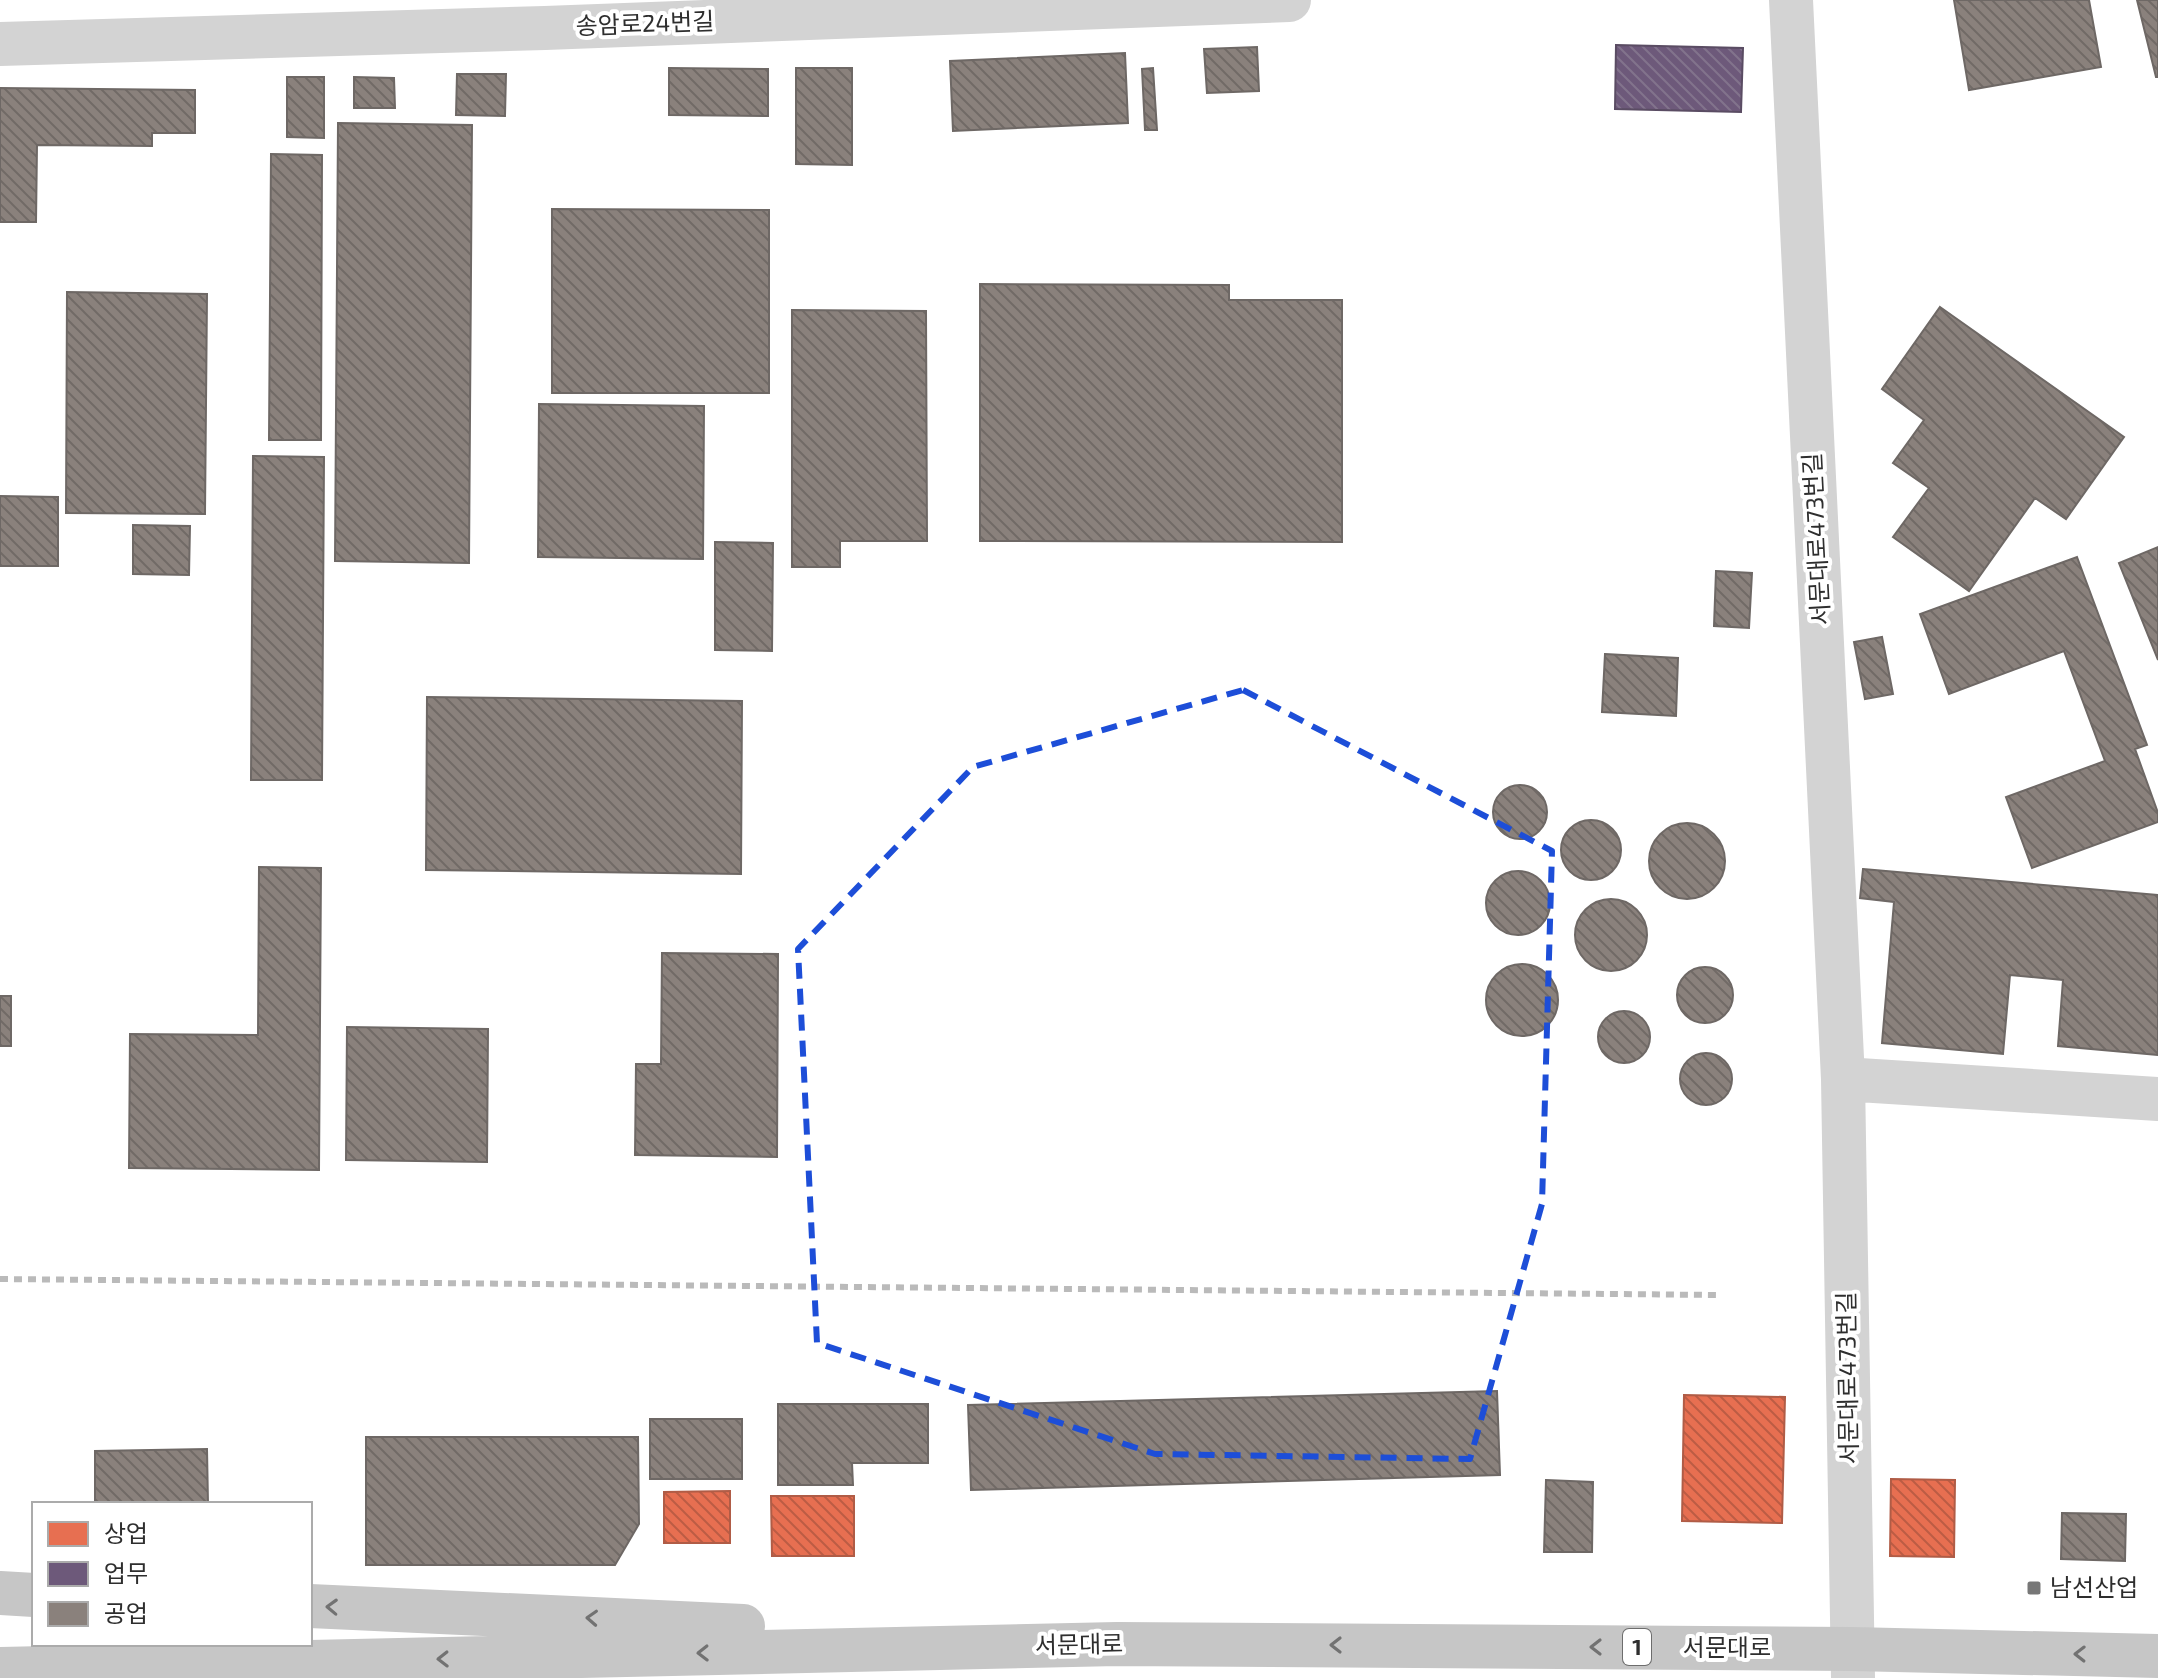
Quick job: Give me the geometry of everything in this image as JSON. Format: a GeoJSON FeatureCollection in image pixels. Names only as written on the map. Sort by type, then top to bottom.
{"type":"FeatureCollection","features":[{"type":"Feature","properties":{"kind":"main road"},"geometry":{"type":"LineString","coordinates":[[0,1593],[32,1595]]}},
{"type":"Feature","properties":{"kind":"main road"},"geometry":{"type":"LineString","coordinates":[[312,1606],[1117,1644]]}},
{"type":"Feature","properties":{"kind":"main road","name":"서문대로"},"geometry":{"type":"LineString","coordinates":[[0,1669],[1117,1644],[1852,1663],[2158,1656]]}},
{"type":"Feature","properties":{"kind":"street","name":"송암로24번길"},"geometry":{"type":"LineString","coordinates":[[0,44],[545,14],[1289,0]]}},
{"type":"Feature","properties":{"kind":"street","name":"서문대로473번길"},"geometry":{"type":"LineString","coordinates":[[1791,0],[1843,1079],[1852,1663]]}},
{"type":"Feature","properties":{"kind":"street"},"geometry":{"type":"LineString","coordinates":[[1843,1079],[2158,1099]]}},
{"type":"Feature","properties":{"kind":"highlighted area"},"geometry":{"type":"Polygon","coordinates":[[[1243,690],[1552,851],[1542,1204],[1470,1459],[1155,1454],[817,1343],[798,949],[973,767],[1243,690]]]}},
{"type":"Feature","properties":{"kind":"building: 상업"},"geometry":{"type":"Polygon","coordinates":[[[1684,1395],[1785,1397],[1782,1523],[1682,1521],[1684,1395]]]}},
{"type":"Feature","properties":{"kind":"building: 상업"},"geometry":{"type":"Polygon","coordinates":[[[1891,1479],[1955,1480],[1954,1557],[1890,1556],[1891,1479]]]}},
{"type":"Feature","properties":{"kind":"building: 상업"},"geometry":{"type":"Polygon","coordinates":[[[730,1491],[730,1543],[664,1543],[664,1492],[730,1491]]]}},
{"type":"Feature","properties":{"kind":"building: 상업"},"geometry":{"type":"Polygon","coordinates":[[[771,1496],[854,1496],[854,1556],[772,1556],[771,1496]]]}},
{"type":"Feature","properties":{"kind":"building: 업무"},"geometry":{"type":"Polygon","coordinates":[[[1616,45],[1743,48],[1741,112],[1615,109],[1616,45]]]}},
{"type":"Feature","properties":{"kind":"building: 공업"},"geometry":{"type":"Polygon","coordinates":[[[1954,0],[2089,0],[2101,67],[1969,90],[1954,0]]]}},
{"type":"Feature","properties":{"kind":"building: 공업"},"geometry":{"type":"Polygon","coordinates":[[[2137,0],[2158,0],[2158,77],[2156,77],[2137,0]]]}},
{"type":"Feature","properties":{"kind":"building: 공업"},"geometry":{"type":"Polygon","coordinates":[[[1257,47],[1259,91],[1207,93],[1204,49],[1257,47]]]}},
{"type":"Feature","properties":{"kind":"building: 공업"},"geometry":{"type":"Polygon","coordinates":[[[1125,53],[1128,123],[953,131],[950,61],[1125,53]]]}},
{"type":"Feature","properties":{"kind":"building: 공업"},"geometry":{"type":"Polygon","coordinates":[[[669,68],[768,69],[768,116],[669,115],[669,68]]]}},
{"type":"Feature","properties":{"kind":"building: 공업"},"geometry":{"type":"Polygon","coordinates":[[[796,68],[852,68],[852,165],[796,164],[796,68]]]}},
{"type":"Feature","properties":{"kind":"building: 공업"},"geometry":{"type":"Polygon","coordinates":[[[1153,68],[1157,130],[1145,130],[1142,69],[1153,68]]]}},
{"type":"Feature","properties":{"kind":"building: 공업"},"geometry":{"type":"Polygon","coordinates":[[[457,74],[506,74],[505,116],[456,115],[457,74]]]}},
{"type":"Feature","properties":{"kind":"building: 공업"},"geometry":{"type":"Polygon","coordinates":[[[287,77],[324,77],[324,138],[287,137],[287,77]]]}},
{"type":"Feature","properties":{"kind":"building: 공업"},"geometry":{"type":"Polygon","coordinates":[[[354,77],[394,78],[395,108],[354,108],[354,77]]]}},
{"type":"Feature","properties":{"kind":"building: 공업"},"geometry":{"type":"Polygon","coordinates":[[[0,88],[195,90],[195,133],[152,133],[152,146],[37,145],[36,222],[0,222],[0,88]]]}},
{"type":"Feature","properties":{"kind":"building: 공업"},"geometry":{"type":"Polygon","coordinates":[[[338,123],[472,125],[469,563],[335,561],[338,123]]]}},
{"type":"Feature","properties":{"kind":"building: 공업"},"geometry":{"type":"Polygon","coordinates":[[[271,154],[322,155],[321,440],[269,440],[271,154]]]}},
{"type":"Feature","properties":{"kind":"building: 공업"},"geometry":{"type":"Polygon","coordinates":[[[552,209],[769,210],[769,393],[552,393],[552,209]]]}},
{"type":"Feature","properties":{"kind":"building: 공업"},"geometry":{"type":"Polygon","coordinates":[[[980,284],[1229,285],[1229,300],[1342,300],[1342,542],[980,541],[980,284]]]}},
{"type":"Feature","properties":{"kind":"building: 공업"},"geometry":{"type":"Polygon","coordinates":[[[67,292],[207,294],[205,514],[66,513],[67,292]]]}},
{"type":"Feature","properties":{"kind":"building: 공업"},"geometry":{"type":"Polygon","coordinates":[[[1940,307],[2124,437],[2066,519],[2035,498],[1969,591],[1893,537],[1929,488],[1893,463],[1924,420],[1882,389],[1940,307]]]}},
{"type":"Feature","properties":{"kind":"building: 공업"},"geometry":{"type":"Polygon","coordinates":[[[792,310],[926,311],[927,541],[840,541],[840,567],[792,567],[792,310]]]}},
{"type":"Feature","properties":{"kind":"building: 공업"},"geometry":{"type":"Polygon","coordinates":[[[539,404],[704,406],[703,559],[538,557],[539,404]]]}},
{"type":"Feature","properties":{"kind":"building: 공업"},"geometry":{"type":"Polygon","coordinates":[[[253,456],[324,457],[322,780],[251,780],[253,456]]]}},
{"type":"Feature","properties":{"kind":"building: 공업"},"geometry":{"type":"Polygon","coordinates":[[[0,496],[58,497],[58,566],[0,566],[0,496]]]}},
{"type":"Feature","properties":{"kind":"building: 공업"},"geometry":{"type":"Polygon","coordinates":[[[133,525],[190,526],[189,575],[133,574],[133,525]]]}},
{"type":"Feature","properties":{"kind":"building: 공업"},"geometry":{"type":"Polygon","coordinates":[[[715,542],[773,543],[772,651],[715,650],[715,542]]]}},
{"type":"Feature","properties":{"kind":"building: 공업"},"geometry":{"type":"Polygon","coordinates":[[[2158,547],[2158,660],[2119,563],[2158,547]]]}},
{"type":"Feature","properties":{"kind":"building: 공업"},"geometry":{"type":"Polygon","coordinates":[[[2077,557],[2147,745],[2135,749],[2158,813],[2158,822],[2032,868],[2006,797],[2105,761],[2064,651],[1949,694],[1920,614],[2077,557]]]}},
{"type":"Feature","properties":{"kind":"building: 공업"},"geometry":{"type":"Polygon","coordinates":[[[1716,571],[1752,573],[1749,628],[1714,626],[1716,571]]]}},
{"type":"Feature","properties":{"kind":"building: 공업"},"geometry":{"type":"Polygon","coordinates":[[[1882,637],[1893,694],[1865,699],[1854,642],[1882,637]]]}},
{"type":"Feature","properties":{"kind":"building: 공업"},"geometry":{"type":"Polygon","coordinates":[[[1605,654],[1678,658],[1676,716],[1602,712],[1605,654]]]}},
{"type":"Feature","properties":{"kind":"building: 공업"},"geometry":{"type":"Polygon","coordinates":[[[427,697],[742,701],[741,874],[426,870],[427,697]]]}},
{"type":"Feature","properties":{"kind":"building: 공업"},"geometry":{"type":"Polygon","coordinates":[[[1520,785],[1539,793],[1547,812],[1539,831],[1520,839],[1501,831],[1493,812],[1501,793],[1520,785]]]}},
{"type":"Feature","properties":{"kind":"building: 공업"},"geometry":{"type":"Polygon","coordinates":[[[1591,820],[1603,822],[1612,829],[1619,838],[1619,862],[1612,871],[1603,878],[1591,880],[1579,878],[1570,871],[1563,862],[1561,850],[1563,838],[1570,829],[1579,822],[1591,820]]]}},
{"type":"Feature","properties":{"kind":"building: 공업"},"geometry":{"type":"Polygon","coordinates":[[[1687,823],[1701,826],[1714,834],[1722,847],[1725,861],[1722,875],[1714,888],[1701,896],[1687,899],[1673,896],[1660,888],[1652,875],[1649,861],[1652,847],[1660,834],[1673,826],[1687,823]]]}},
{"type":"Feature","properties":{"kind":"building: 공업"},"geometry":{"type":"Polygon","coordinates":[[[259,867],[321,868],[319,1170],[129,1168],[130,1034],[258,1035],[259,867]]]}},
{"type":"Feature","properties":{"kind":"building: 공업"},"geometry":{"type":"Polygon","coordinates":[[[1863,869],[2158,895],[2158,1055],[2058,1046],[2063,980],[2010,975],[2003,1054],[1882,1043],[1894,902],[1860,898],[1863,869]]]}},
{"type":"Feature","properties":{"kind":"building: 공업"},"geometry":{"type":"Polygon","coordinates":[[[1512,871],[1524,871],[1541,880],[1548,891],[1548,915],[1541,926],[1524,935],[1512,935],[1500,930],[1491,921],[1486,909],[1486,897],[1491,885],[1500,876],[1512,871]]]}},
{"type":"Feature","properties":{"kind":"building: 공업"},"geometry":{"type":"Polygon","coordinates":[[[1618,899],[1637,909],[1645,921],[1645,949],[1637,961],[1625,969],[1604,971],[1585,961],[1577,949],[1575,928],[1585,909],[1597,901],[1618,899]]]}},
{"type":"Feature","properties":{"kind":"building: 공업"},"geometry":{"type":"Polygon","coordinates":[[[662,953],[778,954],[777,1157],[635,1155],[636,1064],[661,1064],[662,953]]]}},
{"type":"Feature","properties":{"kind":"building: 공업"},"geometry":{"type":"Polygon","coordinates":[[[1522,964],[1542,970],[1552,980],[1558,1000],[1552,1020],[1542,1030],[1522,1036],[1502,1030],[1492,1020],[1486,1000],[1492,980],[1502,970],[1522,964]]]}},
{"type":"Feature","properties":{"kind":"building: 공업"},"geometry":{"type":"Polygon","coordinates":[[[1705,967],[1724,976],[1733,995],[1724,1014],[1705,1023],[1686,1014],[1677,995],[1686,976],[1705,967]]]}},
{"type":"Feature","properties":{"kind":"building: 공업"},"geometry":{"type":"Polygon","coordinates":[[[0,996],[11,996],[11,1046],[0,1046],[0,996]]]}},
{"type":"Feature","properties":{"kind":"building: 공업"},"geometry":{"type":"Polygon","coordinates":[[[1624,1011],[1642,1019],[1650,1037],[1642,1055],[1624,1063],[1606,1055],[1598,1037],[1606,1019],[1624,1011]]]}},
{"type":"Feature","properties":{"kind":"building: 공업"},"geometry":{"type":"Polygon","coordinates":[[[347,1027],[488,1029],[487,1162],[346,1160],[347,1027]]]}},
{"type":"Feature","properties":{"kind":"building: 공업"},"geometry":{"type":"Polygon","coordinates":[[[1706,1053],[1725,1060],[1732,1079],[1725,1098],[1706,1105],[1687,1098],[1680,1079],[1687,1060],[1706,1053]]]}},
{"type":"Feature","properties":{"kind":"building: 공업"},"geometry":{"type":"Polygon","coordinates":[[[1497,1391],[1500,1475],[971,1490],[968,1405],[1497,1391]]]}},
{"type":"Feature","properties":{"kind":"building: 공업"},"geometry":{"type":"Polygon","coordinates":[[[778,1404],[928,1404],[928,1463],[852,1463],[853,1485],[778,1485],[778,1404]]]}},
{"type":"Feature","properties":{"kind":"building: 공업"},"geometry":{"type":"Polygon","coordinates":[[[650,1419],[742,1419],[742,1479],[650,1479],[650,1419]]]}},
{"type":"Feature","properties":{"kind":"building: 공업"},"geometry":{"type":"Polygon","coordinates":[[[366,1437],[638,1437],[639,1524],[615,1565],[366,1565],[366,1437]]]}},
{"type":"Feature","properties":{"kind":"building: 공업"},"geometry":{"type":"Polygon","coordinates":[[[207,1449],[208,1502],[95,1502],[95,1451],[207,1449]]]}},
{"type":"Feature","properties":{"kind":"building: 공업"},"geometry":{"type":"Polygon","coordinates":[[[1546,1480],[1593,1482],[1592,1552],[1544,1552],[1546,1480]]]}},
{"type":"Feature","properties":{"kind":"building: 공업"},"geometry":{"type":"Polygon","coordinates":[[[2062,1513],[2126,1514],[2125,1561],[2061,1559],[2062,1513]]]}},
{"type":"Feature","properties":{"kind":"railway"},"geometry":{"type":"LineString","coordinates":[[0,1279],[1720,1295]]}},
{"type":"Feature","properties":{"kind":"place","name":"남선산업"},"geometry":{"type":"Point","coordinates":[2034,1588]}}]}
